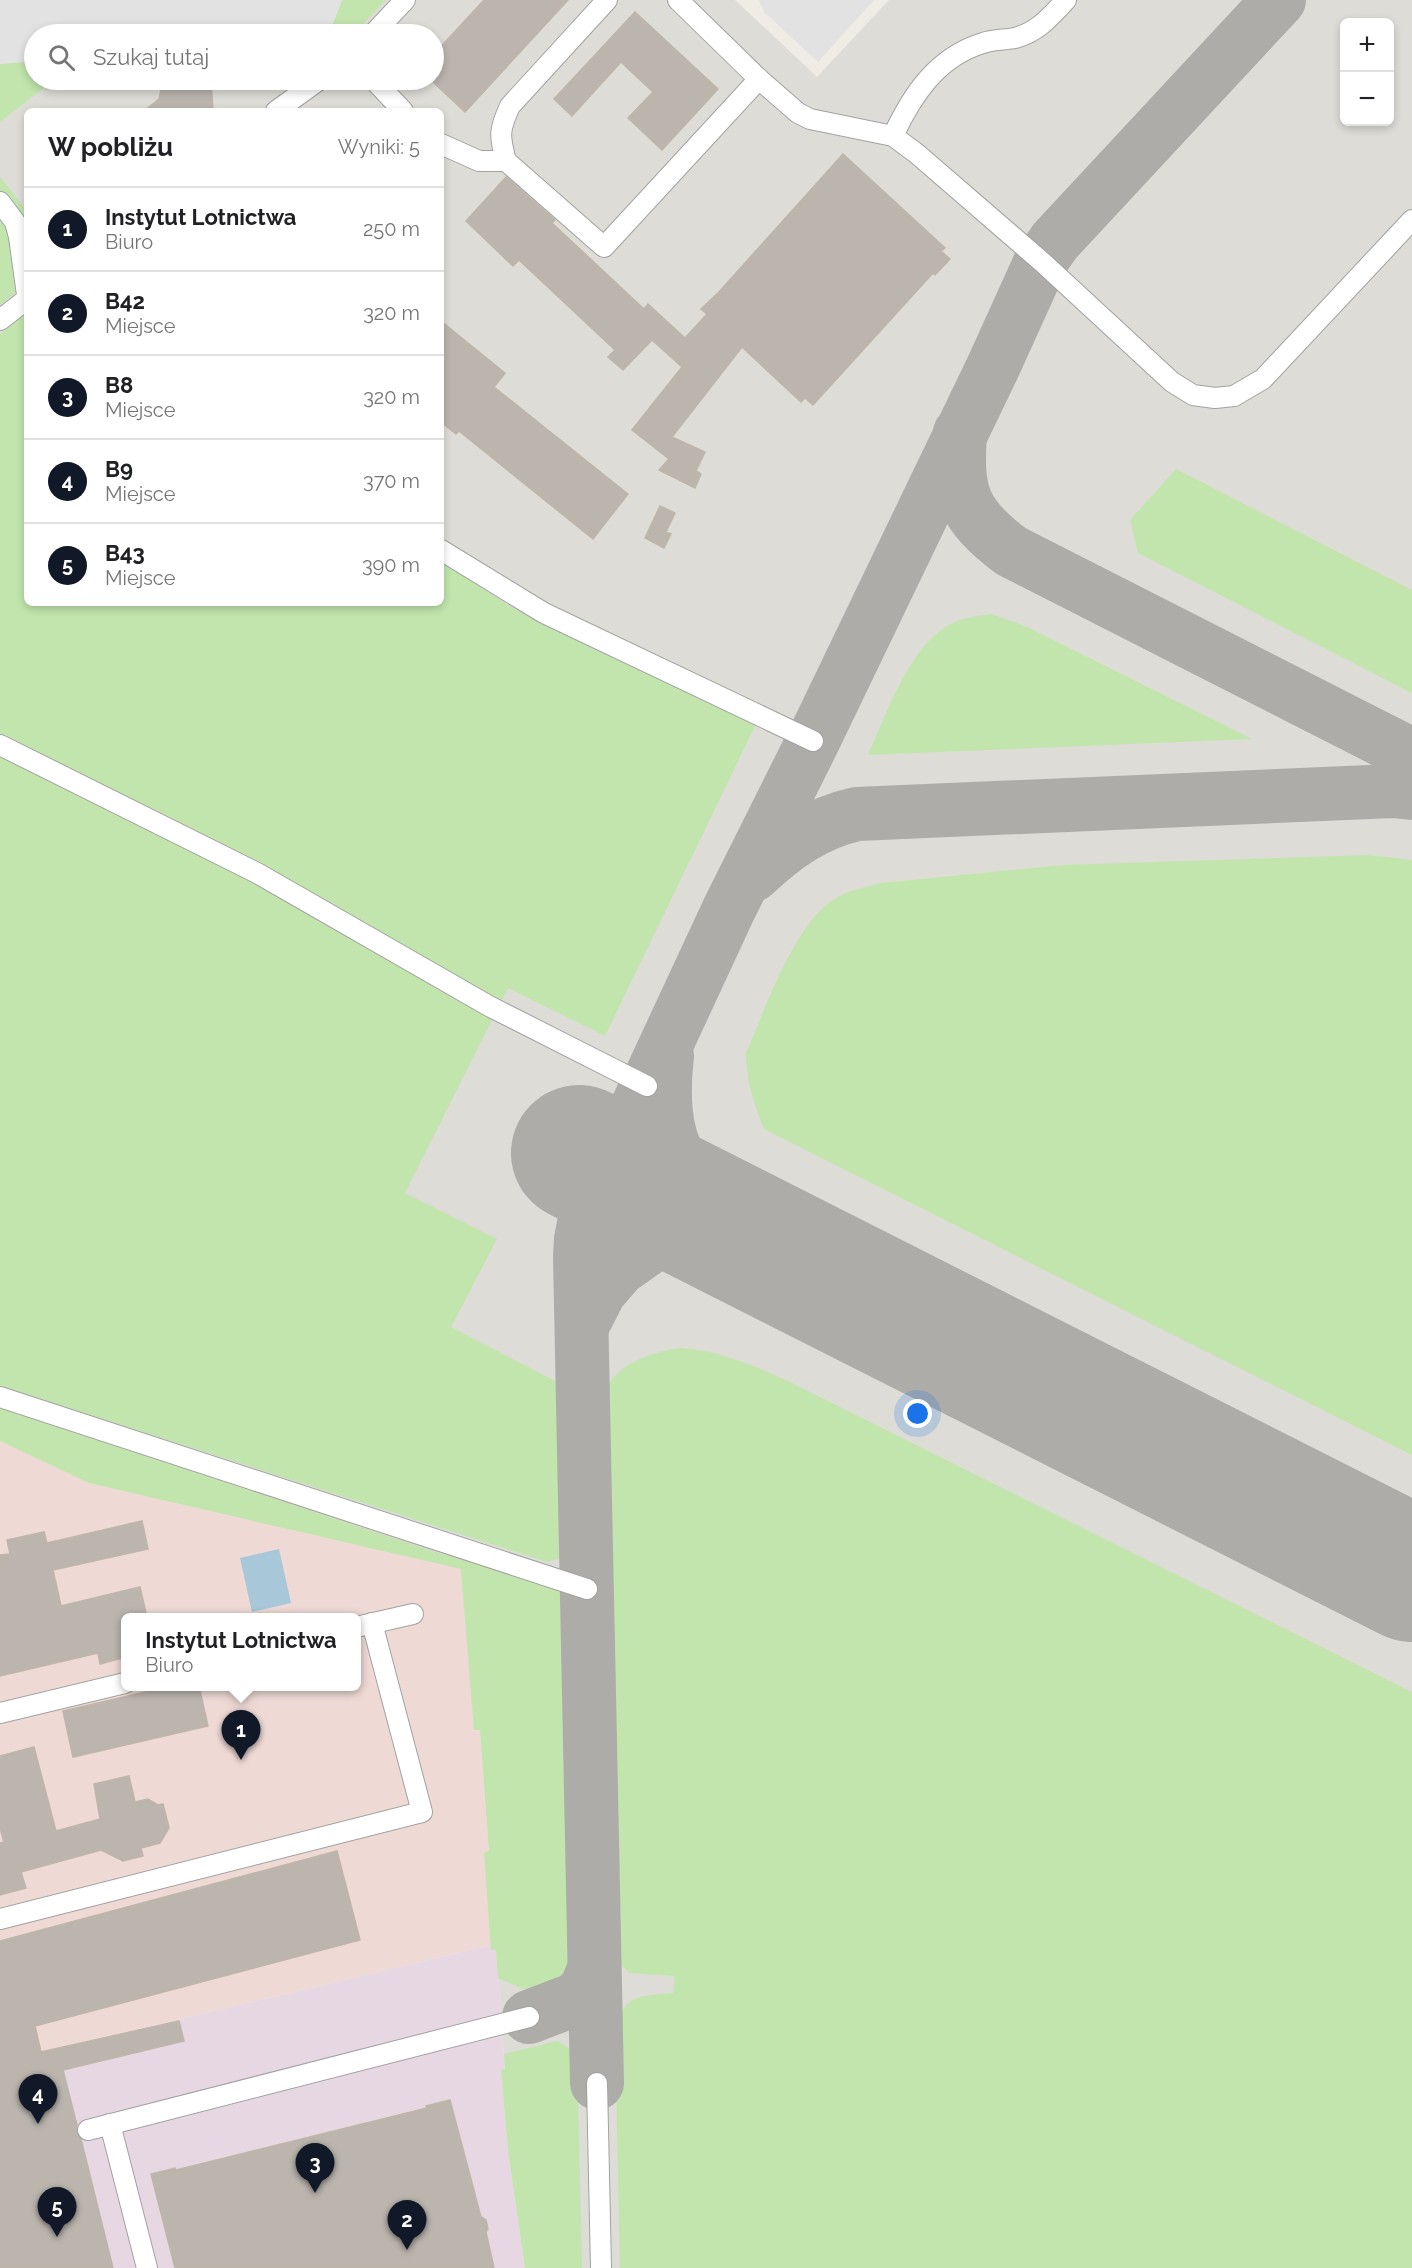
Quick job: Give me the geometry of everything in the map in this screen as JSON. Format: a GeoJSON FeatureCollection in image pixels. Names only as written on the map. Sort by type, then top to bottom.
{"type":"FeatureCollection","features":[{"type":"Feature","properties":{"kind":"street"},"geometry":{"type":"LineString","coordinates":[[382,24],[405,0]]}},
{"type":"Feature","properties":{"kind":"street"},"geometry":{"type":"LineString","coordinates":[[607,0],[510,106],[501,126],[501,143],[506,161],[604,247],[759,79]]}},
{"type":"Feature","properties":{"kind":"street"},"geometry":{"type":"LineString","coordinates":[[678,0],[759,79],[798,113],[810,119],[893,136],[916,153],[1041,261],[1172,382],[1193,395],[1215,398],[1234,396],[1263,379],[1412,220]]}},
{"type":"Feature","properties":{"kind":"street"},"geometry":{"type":"LineString","coordinates":[[893,136],[907,105],[932,75],[948,61],[985,42],[1026,34],[1043,25],[1066,0]]}},
{"type":"Feature","properties":{"kind":"street"},"geometry":{"type":"LineString","coordinates":[[280,108],[305,90]]}},
{"type":"Feature","properties":{"kind":"street"},"geometry":{"type":"LineString","coordinates":[[383,90],[400,108]]}},
{"type":"Feature","properties":{"kind":"street"},"geometry":{"type":"LineString","coordinates":[[444,145],[478,161],[506,161]]}},
{"type":"Feature","properties":{"kind":"street"},"geometry":{"type":"LineString","coordinates":[[0,202],[15,222],[24,278]]}},
{"type":"Feature","properties":{"kind":"street"},"geometry":{"type":"LineString","coordinates":[[0,320],[24,300]]}},
{"type":"Feature","properties":{"kind":"street"},"geometry":{"type":"LineString","coordinates":[[444,552],[544,613],[813,741]]}},
{"type":"Feature","properties":{"kind":"street"},"geometry":{"type":"LineString","coordinates":[[0,745],[257,873],[489,1006],[647,1086]]}},
{"type":"Feature","properties":{"kind":"street"},"geometry":{"type":"LineString","coordinates":[[0,1397],[587,1589]]}},
{"type":"Feature","properties":{"kind":"street"},"geometry":{"type":"LineString","coordinates":[[0,1919],[422,1812],[364,1625],[413,1614]]}},
{"type":"Feature","properties":{"kind":"street"},"geometry":{"type":"LineString","coordinates":[[0,1713],[121,1684]]}},
{"type":"Feature","properties":{"kind":"street"},"geometry":{"type":"LineString","coordinates":[[88,2130],[529,2017]]}},
{"type":"Feature","properties":{"kind":"street"},"geometry":{"type":"LineString","coordinates":[[597,2083],[601,2268]]}},
{"type":"Feature","properties":{"kind":"street"},"geometry":{"type":"LineString","coordinates":[[110,2124],[147,2268]]}},
{"type":"Feature","properties":{"kind":"shaded area"},"geometry":{"type":"Polygon","coordinates":[[[0,0],[342,0],[333,24],[24,24],[24,62],[0,64],[0,0]]]}},
{"type":"Feature","properties":{"kind":"shaded area"},"geometry":{"type":"Polygon","coordinates":[[[342,0],[735,0],[817,77],[889,0],[1412,0],[1412,2268],[525,2268],[508,2150],[501,2070],[505,2069],[496,1950],[491,1950],[484,1853],[489,1851],[480,1730],[474,1730],[461,1569],[89,1483],[0,1441],[0,64],[24,62],[24,90],[444,90],[444,24],[333,24],[342,0]]]}},
{"type":"Feature","properties":{"kind":"shaded area"},"geometry":{"type":"Polygon","coordinates":[[[759,0],[874,0],[818,62],[764,12],[759,0]]]}},
{"type":"Feature","properties":{"kind":"shaded area"},"geometry":{"type":"Polygon","coordinates":[[[0,1441],[89,1483],[462,1569],[474,1729],[480,1729],[489,1852],[484,1853],[491,1945],[0,2062],[0,1441]]]}},
{"type":"Feature","properties":{"kind":"shaded area"},"geometry":{"type":"Polygon","coordinates":[[[491,1945],[492,1950],[496,1949],[505,2070],[501,2071],[508,2150],[525,2268],[0,2268],[0,2062],[491,1945]]]}},
{"type":"Feature","properties":{"kind":"green space"},"geometry":{"type":"Polygon","coordinates":[[[342,0],[386,0],[363,24],[333,24],[342,0]]]}},
{"type":"Feature","properties":{"kind":"green space"},"geometry":{"type":"Polygon","coordinates":[[[24,62],[24,90],[41,90],[0,122],[0,64],[24,62]]]}},
{"type":"Feature","properties":{"kind":"green space"},"geometry":{"type":"Polygon","coordinates":[[[0,177],[24,207],[24,237],[19,216],[0,191],[0,177]]]}},
{"type":"Feature","properties":{"kind":"green space"},"geometry":{"type":"Polygon","coordinates":[[[0,213],[8,224],[17,281],[15,293],[0,305],[0,213]]]}},
{"type":"Feature","properties":{"kind":"green space"},"geometry":{"type":"Polygon","coordinates":[[[24,315],[24,606],[444,606],[444,564],[512,607],[756,724],[605,1036],[508,988],[501,1002],[286,878],[0,735],[0,334],[24,315]]]}},
{"type":"Feature","properties":{"kind":"green space"},"geometry":{"type":"Polygon","coordinates":[[[1176,469],[1412,590],[1412,693],[1138,553],[1130,520],[1176,469]]]}},
{"type":"Feature","properties":{"kind":"green space"},"geometry":{"type":"Polygon","coordinates":[[[991,614],[1023,625],[1252,739],[868,755],[902,680],[925,646],[939,632],[955,622],[991,614]]]}},
{"type":"Feature","properties":{"kind":"green space"},"geometry":{"type":"Polygon","coordinates":[[[0,755],[281,893],[494,1016],[405,1193],[497,1239],[451,1327],[565,1386],[568,1546],[561,1558],[547,1562],[0,1386],[0,755]]]}},
{"type":"Feature","properties":{"kind":"green space"},"geometry":{"type":"Polygon","coordinates":[[[1369,855],[1412,860],[1412,1455],[764,1129],[751,1092],[746,1053],[794,946],[821,910],[841,895],[881,883],[1063,865],[1369,855]]]}},
{"type":"Feature","properties":{"kind":"green space"},"geometry":{"type":"Polygon","coordinates":[[[681,1348],[725,1356],[794,1384],[1412,1692],[1412,2268],[620,2268],[615,2024],[625,2006],[631,2001],[645,1996],[673,1993],[675,1976],[629,1973],[613,1956],[602,1400],[606,1388],[622,1369],[644,1357],[681,1348]]]}},
{"type":"Feature","properties":{"kind":"green space"},"geometry":{"type":"Polygon","coordinates":[[[0,1407],[432,1551],[550,1585],[560,1592],[569,1609],[576,1947],[559,1977],[547,1984],[523,1989],[498,1978],[496,1950],[491,1950],[484,1853],[489,1851],[480,1730],[474,1730],[461,1569],[89,1483],[0,1441],[0,1407]]]}},
{"type":"Feature","properties":{"kind":"green space"},"geometry":{"type":"Polygon","coordinates":[[[557,2041],[574,2051],[577,2060],[582,2268],[525,2268],[508,2150],[501,2070],[505,2069],[504,2054],[557,2041]]]}},
{"type":"Feature","properties":{"kind":"water"},"geometry":{"type":"Polygon","coordinates":[[[279,1549],[291,1603],[252,1612],[240,1558],[279,1549]]]}},
{"type":"Feature","properties":{"kind":"building"},"geometry":{"type":"Polygon","coordinates":[[[484,0],[568,0],[465,112],[441,90],[444,90],[444,43],[484,0]]]}},
{"type":"Feature","properties":{"kind":"building"},"geometry":{"type":"Polygon","coordinates":[[[635,12],[718,89],[662,150],[628,118],[653,92],[621,62],[572,116],[554,99],[635,12]]]}},
{"type":"Feature","properties":{"kind":"building"},"geometry":{"type":"Polygon","coordinates":[[[161,90],[212,90],[213,108],[148,108],[159,99],[161,90]]]}},
{"type":"Feature","properties":{"kind":"building"},"geometry":{"type":"Polygon","coordinates":[[[843,154],[945,248],[941,251],[950,259],[935,275],[933,273],[813,405],[805,398],[801,402],[742,347],[672,437],[705,452],[696,471],[701,474],[695,488],[659,470],[669,459],[632,430],[682,367],[652,340],[623,370],[608,357],[615,350],[519,260],[513,266],[466,221],[506,177],[555,220],[552,223],[644,309],[648,304],[685,338],[707,314],[701,309],[843,154]]]}},
{"type":"Feature","properties":{"kind":"building"},"geometry":{"type":"Polygon","coordinates":[[[444,323],[505,373],[494,387],[628,494],[593,539],[459,431],[456,434],[444,424],[444,323]]]}},
{"type":"Feature","properties":{"kind":"building"},"geometry":{"type":"Polygon","coordinates":[[[660,506],[675,513],[666,532],[671,534],[664,548],[645,538],[660,506]]]}},
{"type":"Feature","properties":{"kind":"building"},"geometry":{"type":"Polygon","coordinates":[[[142,1521],[148,1549],[53,1570],[61,1606],[140,1587],[146,1613],[121,1613],[121,1658],[100,1664],[98,1653],[0,1676],[0,1555],[10,1554],[7,1540],[44,1532],[47,1543],[142,1521]]]}},
{"type":"Feature","properties":{"kind":"building"},"geometry":{"type":"Polygon","coordinates":[[[149,1691],[200,1691],[208,1726],[73,1757],[63,1711],[149,1691]]]}},
{"type":"Feature","properties":{"kind":"building"},"geometry":{"type":"Polygon","coordinates":[[[34,1747],[56,1831],[100,1819],[94,1784],[129,1776],[135,1802],[148,1799],[158,1805],[163,1804],[169,1828],[160,1843],[141,1848],[143,1856],[123,1861],[101,1850],[21,1872],[26,1888],[0,1895],[0,1843],[4,1842],[0,1828],[0,1756],[34,1747]]]}},
{"type":"Feature","properties":{"kind":"building"},"geometry":{"type":"Polygon","coordinates":[[[337,1851],[360,1940],[35,2026],[41,2052],[179,2021],[184,2041],[63,2070],[77,2125],[76,2132],[81,2139],[113,2268],[0,2268],[0,1941],[337,1851]]]}},
{"type":"Feature","properties":{"kind":"building"},"geometry":{"type":"Polygon","coordinates":[[[450,2100],[481,2217],[486,2220],[488,2229],[486,2232],[494,2268],[175,2268],[151,2174],[175,2168],[176,2170],[427,2108],[426,2106],[450,2100]]]}},
{"type":"Feature","properties":{"kind":"taxiway"},"geometry":{"type":"LineString","coordinates":[[597,2083],[580,1257],[585,1219],[729,909],[813,741],[993,367],[1041,261],[1055,241],[1279,0]]}},
{"type":"Feature","properties":{"kind":"taxiway"},"geometry":{"type":"LineString","coordinates":[[960,433],[959,472],[966,501],[982,525],[1011,551],[1412,755]]}},
{"type":"Feature","properties":{"kind":"taxiway"},"geometry":{"type":"LineString","coordinates":[[753,875],[776,854],[801,837],[827,823],[857,814],[1393,791],[1412,793]]}},
{"type":"Feature","properties":{"kind":"taxiway"},"geometry":{"type":"LineString","coordinates":[[667,1056],[665,1105],[674,1147],[689,1174],[739,1234]]}},
{"type":"Feature","properties":{"kind":"taxiway"},"geometry":{"type":"LineString","coordinates":[[583,1324],[600,1291],[619,1269],[650,1247],[682,1233],[739,1234]]}},
{"type":"Feature","properties":{"kind":"taxiway"},"geometry":{"type":"LineString","coordinates":[[529,2017],[576,1999],[586,1988],[594,1970]]}},
{"type":"Feature","properties":{"kind":"runway"},"geometry":{"type":"LineString","coordinates":[[579,1153],[1412,1574]]}},
{"type":"Feature","properties":{"kind":"place","name":"Instytut Lotnictwa"},"geometry":{"type":"Point","coordinates":[241,1760]}},
{"type":"Feature","properties":{"kind":"place","name":"B9"},"geometry":{"type":"Point","coordinates":[38,2124]}},
{"type":"Feature","properties":{"kind":"place","name":"B8"},"geometry":{"type":"Point","coordinates":[315,2193]}},
{"type":"Feature","properties":{"kind":"place","name":"B43"},"geometry":{"type":"Point","coordinates":[57,2237]}},
{"type":"Feature","properties":{"kind":"place","name":"B42"},"geometry":{"type":"Point","coordinates":[407,2250]}}]}
